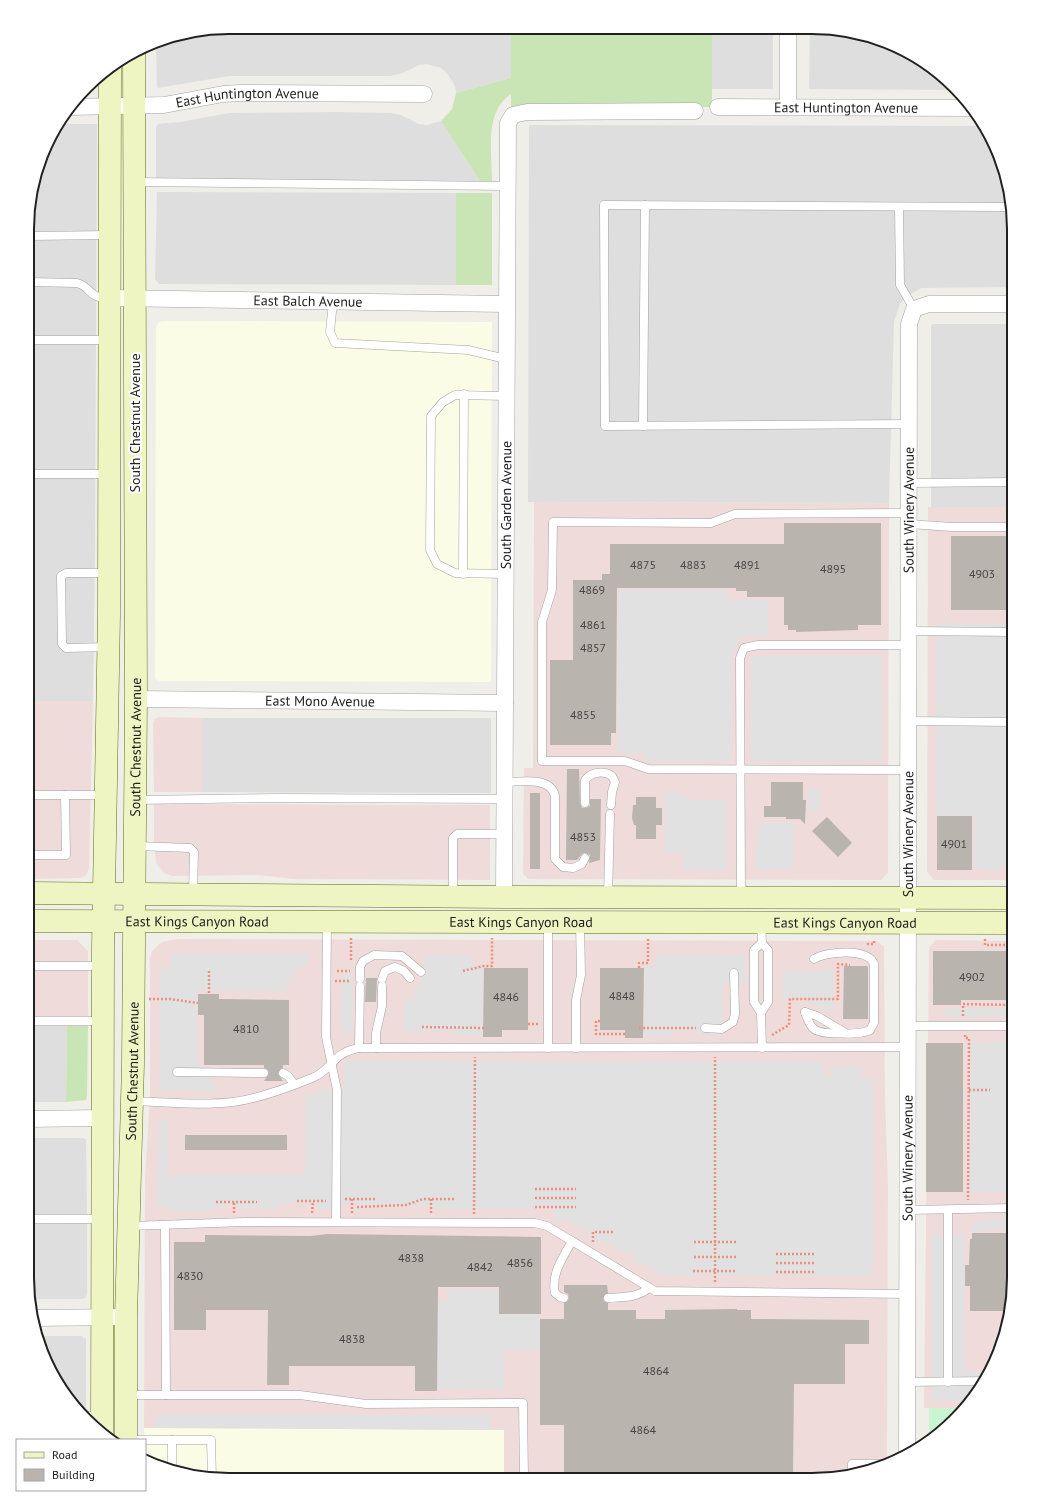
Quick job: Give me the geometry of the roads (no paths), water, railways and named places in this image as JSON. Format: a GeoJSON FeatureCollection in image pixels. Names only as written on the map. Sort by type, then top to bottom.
{"type":"FeatureCollection","features":[{"type":"Feature","properties":{"kind":"main road","name":"South Chestnut Avenue"},"geometry":{"type":"LineString","coordinates":[[126,1439],[126,1317],[132,1101],[133,846],[136,699],[134,58]]}},
{"type":"Feature","properties":{"kind":"main road","name":"South Chestnut Avenue"},"geometry":{"type":"LineString","coordinates":[[96,1421],[102,1317],[102,1021],[109,648],[110,74]]}},
{"type":"Feature","properties":{"kind":"main road"},"geometry":{"type":"LineString","coordinates":[[110,500],[135,500]]}},
{"type":"Feature","properties":{"kind":"main road","name":"East Kings Canyon Road"},"geometry":{"type":"LineString","coordinates":[[34,893],[133,892],[504,897],[1007,898]]}},
{"type":"Feature","properties":{"kind":"main road","name":"East Kings Canyon Road"},"geometry":{"type":"LineString","coordinates":[[34,922],[648,922],[761,932],[874,922],[1007,923]]}},
{"type":"Feature","properties":{"kind":"main road"},"geometry":{"type":"LineString","coordinates":[[103,1118],[114,1139],[116,1210],[121,1221],[128,1226]]}},
{"type":"Feature","properties":{"kind":"street"},"geometry":{"type":"LineString","coordinates":[[788,34],[788,107]]}},
{"type":"Feature","properties":{"kind":"street","name":"East Huntington Avenue"},"geometry":{"type":"LineString","coordinates":[[76,107],[164,106],[223,94],[240,93],[424,94]]}},
{"type":"Feature","properties":{"kind":"street","name":"East Huntington Avenue"},"geometry":{"type":"LineString","coordinates":[[718,107],[965,108]]}},
{"type":"Feature","properties":{"kind":"street","name":"South Garden Avenue"},"geometry":{"type":"LineString","coordinates":[[504,897],[506,186],[508,123],[513,115],[527,112],[696,111]]}},
{"type":"Feature","properties":{"kind":"street","name":"East Balch Avenue"},"geometry":{"type":"LineString","coordinates":[[110,298],[506,304]]}},
{"type":"Feature","properties":{"kind":"street"},"geometry":{"type":"LineString","coordinates":[[914,309],[929,304],[1007,304]]}},
{"type":"Feature","properties":{"kind":"street","name":"South Winery Avenue"},"geometry":{"type":"LineString","coordinates":[[907,1448],[909,638],[908,324],[914,309]]}},
{"type":"Feature","properties":{"kind":"street","name":"East Mono Avenue"},"geometry":{"type":"LineString","coordinates":[[136,699],[505,703]]}},
{"type":"Feature","properties":{"kind":"street"},"geometry":{"type":"LineString","coordinates":[[34,1119],[103,1118]]}},
{"type":"Feature","properties":{"kind":"street"},"geometry":{"type":"LineString","coordinates":[[38,1318],[126,1317]]}},
{"type":"Feature","properties":{"kind":"lane"},"geometry":{"type":"LineString","coordinates":[[135,182],[506,186]]}},
{"type":"Feature","properties":{"kind":"lane"},"geometry":{"type":"LineString","coordinates":[[908,424],[605,426],[603,273],[604,205],[1006,207]]}},
{"type":"Feature","properties":{"kind":"lane"},"geometry":{"type":"LineString","coordinates":[[643,426],[645,205]]}},
{"type":"Feature","properties":{"kind":"lane"},"geometry":{"type":"LineString","coordinates":[[899,207],[900,285],[914,309]]}},
{"type":"Feature","properties":{"kind":"lane"},"geometry":{"type":"LineString","coordinates":[[34,236],[111,235]]}},
{"type":"Feature","properties":{"kind":"lane"},"geometry":{"type":"LineString","coordinates":[[34,282],[78,282],[83,284],[91,294],[98,298],[110,298]]}},
{"type":"Feature","properties":{"kind":"lane"},"geometry":{"type":"LineString","coordinates":[[333,301],[330,332],[335,343],[468,350],[506,359]]}},
{"type":"Feature","properties":{"kind":"lane"},"geometry":{"type":"LineString","coordinates":[[34,340],[110,340]]}},
{"type":"Feature","properties":{"kind":"lane"},"geometry":{"type":"LineString","coordinates":[[463,574],[464,394]]}},
{"type":"Feature","properties":{"kind":"lane"},"geometry":{"type":"LineString","coordinates":[[505,574],[455,573],[437,564],[430,550],[430,542],[431,416],[443,402],[455,395],[506,396]]}},
{"type":"Feature","properties":{"kind":"lane"},"geometry":{"type":"LineString","coordinates":[[34,474],[110,474]]}},
{"type":"Feature","properties":{"kind":"lane"},"geometry":{"type":"LineString","coordinates":[[908,483],[1007,482]]}},
{"type":"Feature","properties":{"kind":"lane"},"geometry":{"type":"LineString","coordinates":[[908,770],[648,769],[625,761],[542,761],[542,622],[552,590],[553,522],[711,523],[735,514],[908,518],[952,527],[1007,527]]}},
{"type":"Feature","properties":{"kind":"lane"},"geometry":{"type":"LineString","coordinates":[[109,573],[66,573],[62,576],[62,644],[66,648],[109,648]]}},
{"type":"Feature","properties":{"kind":"lane"},"geometry":{"type":"LineString","coordinates":[[740,898],[740,658],[744,648],[758,645],[1007,632]]}},
{"type":"Feature","properties":{"kind":"lane"},"geometry":{"type":"LineString","coordinates":[[908,721],[1007,722]]}},
{"type":"Feature","properties":{"kind":"lane"},"geometry":{"type":"LineString","coordinates":[[585,803],[585,780],[592,774],[604,772],[609,774],[614,779],[611,805]]}},
{"type":"Feature","properties":{"kind":"lane"},"geometry":{"type":"LineString","coordinates":[[505,782],[537,782],[545,784],[551,788],[555,796],[555,859],[563,867],[573,868],[582,864],[585,858]]}},
{"type":"Feature","properties":{"kind":"lane"},"geometry":{"type":"LineString","coordinates":[[34,795],[106,795]]}},
{"type":"Feature","properties":{"kind":"lane"},"geometry":{"type":"LineString","coordinates":[[34,855],[66,855],[65,795]]}},
{"type":"Feature","properties":{"kind":"lane"},"geometry":{"type":"LineString","coordinates":[[134,800],[280,798],[505,799]]}},
{"type":"Feature","properties":{"kind":"lane"},"geometry":{"type":"LineString","coordinates":[[608,897],[610,814]]}},
{"type":"Feature","properties":{"kind":"lane"},"geometry":{"type":"LineString","coordinates":[[453,896],[453,838],[457,834],[465,833],[505,834]]}},
{"type":"Feature","properties":{"kind":"lane"},"geometry":{"type":"LineString","coordinates":[[133,846],[190,848],[194,852],[193,893]]}},
{"type":"Feature","properties":{"kind":"lane"},"geometry":{"type":"LineString","coordinates":[[326,921],[326,1037],[337,1090],[336,1222]]}},
{"type":"Feature","properties":{"kind":"lane"},"geometry":{"type":"LineString","coordinates":[[548,922],[548,1048]]}},
{"type":"Feature","properties":{"kind":"lane"},"geometry":{"type":"LineString","coordinates":[[576,1048],[576,1000],[581,975],[580,922]]}},
{"type":"Feature","properties":{"kind":"lane"},"geometry":{"type":"LineString","coordinates":[[761,932],[754,950],[754,1002],[761,1013],[762,1048]]}},
{"type":"Feature","properties":{"kind":"lane"},"geometry":{"type":"LineString","coordinates":[[761,932],[768,950],[768,1002],[761,1013]]}},
{"type":"Feature","properties":{"kind":"lane"},"geometry":{"type":"LineString","coordinates":[[814,959],[831,953],[860,954],[870,957],[874,964],[874,1023],[867,1032],[845,1033],[818,1032],[811,1026],[805,1012],[817,1016],[845,1033]]}},
{"type":"Feature","properties":{"kind":"lane"},"geometry":{"type":"LineString","coordinates":[[359,1048],[358,980],[363,961],[374,955],[402,956],[421,972]]}},
{"type":"Feature","properties":{"kind":"lane"},"geometry":{"type":"LineString","coordinates":[[34,966],[103,966]]}},
{"type":"Feature","properties":{"kind":"lane"},"geometry":{"type":"LineString","coordinates":[[376,1048],[376,1033],[382,1006],[382,982],[385,971],[395,967],[404,971],[410,978]]}},
{"type":"Feature","properties":{"kind":"lane"},"geometry":{"type":"LineString","coordinates":[[704,1028],[722,1029],[733,1022],[735,1014],[734,973]]}},
{"type":"Feature","properties":{"kind":"lane"},"geometry":{"type":"LineString","coordinates":[[34,1021],[102,1021]]}},
{"type":"Feature","properties":{"kind":"lane"},"geometry":{"type":"LineString","coordinates":[[908,1026],[1007,1026]]}},
{"type":"Feature","properties":{"kind":"lane"},"geometry":{"type":"LineString","coordinates":[[132,1101],[233,1102],[294,1084],[318,1075],[339,1055],[349,1050],[359,1048],[908,1047]]}},
{"type":"Feature","properties":{"kind":"lane"},"geometry":{"type":"LineString","coordinates":[[177,1072],[264,1073]]}},
{"type":"Feature","properties":{"kind":"lane"},"geometry":{"type":"LineString","coordinates":[[283,1073],[288,1076],[294,1084]]}},
{"type":"Feature","properties":{"kind":"lane"},"geometry":{"type":"LineString","coordinates":[[908,1210],[1007,1208]]}},
{"type":"Feature","properties":{"kind":"lane"},"geometry":{"type":"LineString","coordinates":[[948,1210],[948,1382]]}},
{"type":"Feature","properties":{"kind":"lane"},"geometry":{"type":"LineString","coordinates":[[34,1219],[102,1218]]}},
{"type":"Feature","properties":{"kind":"lane"},"geometry":{"type":"LineString","coordinates":[[128,1226],[166,1226],[246,1222],[541,1223],[649,1288],[662,1292],[908,1294]]}},
{"type":"Feature","properties":{"kind":"lane"},"geometry":{"type":"LineString","coordinates":[[166,1226],[166,1395]]}},
{"type":"Feature","properties":{"kind":"lane"},"geometry":{"type":"LineString","coordinates":[[564,1298],[555,1293],[555,1278],[556,1272],[572,1241]]}},
{"type":"Feature","properties":{"kind":"lane"},"geometry":{"type":"LineString","coordinates":[[608,1298],[634,1296],[644,1293],[649,1288]]}},
{"type":"Feature","properties":{"kind":"lane"},"geometry":{"type":"LineString","coordinates":[[908,1382],[978,1381]]}},
{"type":"Feature","properties":{"kind":"lane"},"geometry":{"type":"LineString","coordinates":[[126,1395],[300,1395],[366,1404],[523,1403],[524,1473]]}},
{"type":"Feature","properties":{"kind":"lane"},"geometry":{"type":"LineString","coordinates":[[146,1440],[211,1440],[212,1472]]}},
{"type":"Feature","properties":{"kind":"lane"},"geometry":{"type":"LineString","coordinates":[[172,1440],[172,1464]]}},
{"type":"Feature","properties":{"kind":"lane"},"geometry":{"type":"LineString","coordinates":[[852,1469],[852,1464],[871,1464]]}}]}
